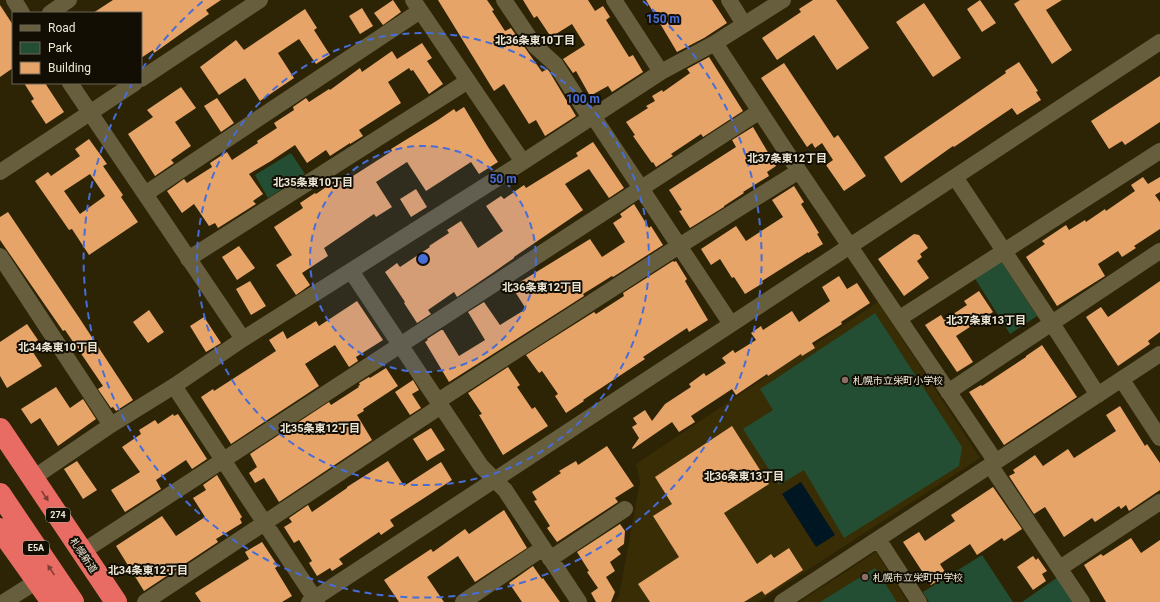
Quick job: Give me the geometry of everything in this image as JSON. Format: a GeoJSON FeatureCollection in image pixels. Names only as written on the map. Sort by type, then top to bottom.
{"type":"FeatureCollection","features":[{"type":"Feature","properties":{"kind":"highway","name":"札幌新道"},"geometry":{"type":"LineString","coordinates":[[0,429],[116,602]]}},
{"type":"Feature","properties":{"kind":"highway","name":"E5A"},"geometry":{"type":"LineString","coordinates":[[0,456],[99,602]]}},
{"type":"Feature","properties":{"kind":"highway","name":"E5A"},"geometry":{"type":"LineString","coordinates":[[0,494],[73,602]]}},
{"type":"Feature","properties":{"kind":"highway"},"geometry":{"type":"LineString","coordinates":[[0,529],[52,602]]}},
{"type":"Feature","properties":{"kind":"street"},"geometry":{"type":"LineString","coordinates":[[14,0],[21,12]]}},
{"type":"Feature","properties":{"kind":"street"},"geometry":{"type":"LineString","coordinates":[[51,12],[69,0]]}},
{"type":"Feature","properties":{"kind":"street"},"geometry":{"type":"LineString","coordinates":[[142,78],[260,0]]}},
{"type":"Feature","properties":{"kind":"street"},"geometry":{"type":"LineString","coordinates":[[504,0],[535,46],[556,65],[731,324]]}},
{"type":"Feature","properties":{"kind":"street"},"geometry":{"type":"LineString","coordinates":[[614,0],[660,72]]}},
{"type":"Feature","properties":{"kind":"street"},"geometry":{"type":"LineString","coordinates":[[729,0],[744,24]]}},
{"type":"Feature","properties":{"kind":"street"},"geometry":{"type":"LineString","coordinates":[[33,478],[243,339],[523,162],[660,72],[715,43],[783,0]]}},
{"type":"Feature","properties":{"kind":"street"},"geometry":{"type":"LineString","coordinates":[[145,194],[417,5],[523,162]]}},
{"type":"Feature","properties":{"kind":"street"},"geometry":{"type":"LineString","coordinates":[[174,386],[313,601],[850,245],[1160,42]]}},
{"type":"Feature","properties":{"kind":"street"},"geometry":{"type":"LineString","coordinates":[[715,43],[799,171],[900,318],[1082,602]]}},
{"type":"Feature","properties":{"kind":"street"},"geometry":{"type":"LineString","coordinates":[[188,259],[468,81]]}},
{"type":"Feature","properties":{"kind":"street"},"geometry":{"type":"LineString","coordinates":[[71,84],[243,339]]}},
{"type":"Feature","properties":{"kind":"street"},"geometry":{"type":"LineString","coordinates":[[0,172],[134,84]]}},
{"type":"Feature","properties":{"kind":"street"},"geometry":{"type":"LineString","coordinates":[[82,552],[760,111]]}},
{"type":"Feature","properties":{"kind":"street"},"geometry":{"type":"LineString","coordinates":[[900,318],[1160,151]]}},
{"type":"Feature","properties":{"kind":"street"},"geometry":{"type":"LineString","coordinates":[[146,602],[439,404],[679,246],[799,171]]}},
{"type":"Feature","properties":{"kind":"street"},"geometry":{"type":"LineString","coordinates":[[955,177],[1098,395]]}},
{"type":"Feature","properties":{"kind":"street"},"geometry":{"type":"LineString","coordinates":[[948,392],[1051,322],[1160,251]]}},
{"type":"Feature","properties":{"kind":"street"},"geometry":{"type":"LineString","coordinates":[[0,256],[111,425]]}},
{"type":"Feature","properties":{"kind":"street"},"geometry":{"type":"LineString","coordinates":[[351,271],[481,466],[505,490],[578,602]]}},
{"type":"Feature","properties":{"kind":"street"},"geometry":{"type":"LineString","coordinates":[[782,602],[1160,354]]}},
{"type":"Feature","properties":{"kind":"street"},"geometry":{"type":"LineString","coordinates":[[1122,380],[1160,438]]}},
{"type":"Feature","properties":{"kind":"street"},"geometry":{"type":"LineString","coordinates":[[1060,568],[1160,502]]}},
{"type":"Feature","properties":{"kind":"street"},"geometry":{"type":"LineString","coordinates":[[463,602],[625,509]]}},
{"type":"Feature","properties":{"kind":"street"},"geometry":{"type":"LineString","coordinates":[[878,539],[919,602]]}},
{"type":"Feature","properties":{"kind":"street"},"geometry":{"type":"LineString","coordinates":[[4,602],[37,581]]}},
{"type":"Feature","properties":{"kind":"shaded area","name":"札幌市立栄町小学校"},"geometry":{"type":"Polygon","coordinates":[[[878,302],[980,458],[758,602],[614,602],[619,596],[640,482],[636,464],[878,302]]]}},
{"type":"Feature","properties":{"kind":"shaded area","name":"札幌市立栄町中学校"},"geometry":{"type":"Polygon","coordinates":[[[876,552],[908,602],[799,602],[876,552]]]}},
{"type":"Feature","properties":{"kind":"green space"},"geometry":{"type":"Polygon","coordinates":[[[291,153],[305,174],[268,198],[255,175],[291,153]]]}},
{"type":"Feature","properties":{"kind":"green space"},"geometry":{"type":"Polygon","coordinates":[[[1001,261],[1037,316],[1010,334],[974,277],[1001,261]]]}},
{"type":"Feature","properties":{"kind":"green space"},"geometry":{"type":"Polygon","coordinates":[[[875,313],[962,447],[959,466],[844,538],[804,470],[779,485],[743,429],[773,410],[760,389],[875,313]]]}},
{"type":"Feature","properties":{"kind":"green space"},"geometry":{"type":"Polygon","coordinates":[[[982,555],[1013,602],[929,602],[923,592],[982,555]]]}},
{"type":"Feature","properties":{"kind":"green space"},"geometry":{"type":"Polygon","coordinates":[[[875,568],[897,602],[820,602],[875,568]]]}},
{"type":"Feature","properties":{"kind":"green space"},"geometry":{"type":"Polygon","coordinates":[[[1058,577],[1074,602],[1022,602],[1058,577]]]}},
{"type":"Feature","properties":{"kind":"water"},"geometry":{"type":"Polygon","coordinates":[[[801,482],[835,535],[816,547],[782,494],[801,482]]]}},
{"type":"Feature","properties":{"kind":"building"},"geometry":{"type":"Polygon","coordinates":[[[113,0],[221,0],[206,10],[209,14],[154,53],[153,50],[142,57],[142,12],[95,12],[113,0]]]}},
{"type":"Feature","properties":{"kind":"building"},"geometry":{"type":"Polygon","coordinates":[[[393,0],[401,12],[383,25],[374,13],[393,0]]]}},
{"type":"Feature","properties":{"kind":"building"},"geometry":{"type":"Polygon","coordinates":[[[438,0],[487,0],[505,31],[511,28],[542,72],[547,69],[549,71],[576,116],[545,136],[536,120],[529,124],[504,84],[494,91],[438,0]]]}},
{"type":"Feature","properties":{"kind":"building"},"geometry":{"type":"Polygon","coordinates":[[[523,0],[588,0],[595,11],[603,6],[610,17],[606,20],[629,57],[633,55],[643,72],[612,92],[608,86],[590,96],[576,71],[573,73],[563,59],[585,45],[572,24],[551,37],[537,16],[534,18],[523,0]]]}},
{"type":"Feature","properties":{"kind":"building"},"geometry":{"type":"Polygon","coordinates":[[[646,0],[712,0],[727,23],[704,38],[677,52],[646,0]]]}},
{"type":"Feature","properties":{"kind":"building"},"geometry":{"type":"Polygon","coordinates":[[[813,0],[836,0],[869,48],[837,70],[814,35],[777,60],[762,38],[801,12],[799,9],[813,0]]]}},
{"type":"Feature","properties":{"kind":"building"},"geometry":{"type":"Polygon","coordinates":[[[980,0],[996,23],[982,32],[967,9],[980,0]]]}},
{"type":"Feature","properties":{"kind":"building"},"geometry":{"type":"Polygon","coordinates":[[[1020,0],[1062,0],[1046,10],[1072,50],[1052,64],[1014,4],[1020,0]]]}},
{"type":"Feature","properties":{"kind":"building"},"geometry":{"type":"Polygon","coordinates":[[[924,3],[961,58],[933,77],[896,22],[924,3]]]}},
{"type":"Feature","properties":{"kind":"building"},"geometry":{"type":"Polygon","coordinates":[[[0,5],[12,23],[12,69],[0,77],[0,5]]]}},
{"type":"Feature","properties":{"kind":"building"},"geometry":{"type":"Polygon","coordinates":[[[362,8],[373,26],[360,34],[349,16],[362,8]]]}},
{"type":"Feature","properties":{"kind":"building"},"geometry":{"type":"Polygon","coordinates":[[[305,9],[317,28],[314,30],[330,55],[316,64],[299,39],[278,53],[294,78],[260,101],[245,78],[219,95],[200,67],[236,40],[244,50],[305,9]]]}},
{"type":"Feature","properties":{"kind":"building"},"geometry":{"type":"Polygon","coordinates":[[[422,43],[432,58],[427,61],[443,84],[429,94],[413,70],[411,71],[409,68],[388,82],[401,103],[359,130],[363,136],[330,156],[326,150],[307,163],[295,145],[249,174],[263,194],[253,201],[256,204],[218,228],[215,223],[209,226],[194,204],[182,213],[167,191],[184,179],[187,183],[212,167],[210,163],[227,152],[232,160],[258,143],[257,141],[277,128],[274,123],[294,110],[293,107],[306,98],[309,102],[329,89],[330,90],[360,68],[362,72],[392,51],[397,59],[422,43]]]}},
{"type":"Feature","properties":{"kind":"building"},"geometry":{"type":"Polygon","coordinates":[[[709,57],[743,111],[703,137],[701,134],[671,154],[673,156],[656,167],[633,136],[635,135],[626,122],[648,108],[646,106],[655,101],[652,96],[662,90],[663,92],[690,73],[687,69],[709,57]]]}},
{"type":"Feature","properties":{"kind":"building"},"geometry":{"type":"Polygon","coordinates":[[[1019,62],[1038,91],[1036,92],[1041,100],[1017,115],[1012,108],[954,147],[953,146],[901,183],[884,157],[1006,73],[1005,71],[1019,62]]]}},
{"type":"Feature","properties":{"kind":"building"},"geometry":{"type":"Polygon","coordinates":[[[784,63],[834,138],[838,135],[866,176],[844,191],[826,165],[833,160],[822,143],[815,148],[812,143],[807,147],[761,78],[784,63]]]}},
{"type":"Feature","properties":{"kind":"building"},"geometry":{"type":"Polygon","coordinates":[[[1160,76],[1160,122],[1125,145],[1122,141],[1109,149],[1091,121],[1160,76]]]}},
{"type":"Feature","properties":{"kind":"building"},"geometry":{"type":"Polygon","coordinates":[[[25,84],[46,84],[64,112],[46,124],[31,101],[34,99],[25,84]]]}},
{"type":"Feature","properties":{"kind":"building"},"geometry":{"type":"Polygon","coordinates":[[[181,87],[196,108],[175,122],[191,146],[171,160],[174,163],[155,176],[128,134],[153,117],[147,110],[181,87]]]}},
{"type":"Feature","properties":{"kind":"building"},"geometry":{"type":"Polygon","coordinates":[[[217,98],[234,123],[221,132],[204,106],[217,98]]]}},
{"type":"Feature","properties":{"kind":"building"},"geometry":{"type":"Polygon","coordinates":[[[464,107],[498,162],[479,174],[471,162],[426,191],[407,162],[376,182],[392,207],[376,217],[374,214],[324,248],[328,256],[302,273],[310,285],[296,295],[276,265],[292,255],[274,227],[303,208],[300,203],[315,193],[316,194],[339,178],[342,183],[392,151],[391,149],[454,109],[456,112],[464,107]]]}},
{"type":"Feature","properties":{"kind":"building"},"geometry":{"type":"Polygon","coordinates":[[[753,127],[776,166],[767,172],[769,176],[690,228],[679,211],[682,210],[669,190],[736,147],[732,140],[753,127]]]}},
{"type":"Feature","properties":{"kind":"building"},"geometry":{"type":"Polygon","coordinates":[[[89,139],[107,164],[103,166],[123,195],[121,197],[138,222],[89,255],[72,229],[69,230],[35,181],[48,172],[51,176],[80,156],[75,149],[89,139]],[[90,174],[64,191],[80,214],[105,196],[90,174]]]}},
{"type":"Feature","properties":{"kind":"building"},"geometry":{"type":"Polygon","coordinates":[[[593,142],[624,188],[609,198],[589,169],[565,184],[583,210],[457,297],[454,292],[428,310],[431,314],[417,323],[385,272],[397,263],[400,267],[430,247],[429,246],[449,233],[447,230],[461,221],[478,248],[503,231],[486,206],[501,196],[504,199],[524,185],[526,188],[578,156],[576,153],[593,142]]]}},
{"type":"Feature","properties":{"kind":"building"},"geometry":{"type":"Polygon","coordinates":[[[1143,177],[1148,184],[1160,177],[1160,192],[1155,195],[1160,202],[1160,229],[1134,246],[1136,248],[1122,257],[1118,251],[1098,264],[1105,276],[1057,306],[1026,257],[1045,244],[1042,241],[1066,225],[1069,230],[1085,220],[1086,222],[1105,209],[1106,211],[1135,191],[1131,185],[1143,177]]]}},
{"type":"Feature","properties":{"kind":"building"},"geometry":{"type":"Polygon","coordinates":[[[794,186],[804,202],[801,204],[819,233],[817,234],[823,244],[762,281],[763,283],[745,294],[734,277],[732,278],[720,259],[711,265],[701,249],[736,226],[746,241],[783,217],[772,200],[794,186]]]}},
{"type":"Feature","properties":{"kind":"building"},"geometry":{"type":"Polygon","coordinates":[[[416,189],[427,207],[411,217],[400,199],[416,189]]]}},
{"type":"Feature","properties":{"kind":"building"},"geometry":{"type":"Polygon","coordinates":[[[634,204],[649,228],[651,226],[663,245],[583,294],[584,296],[449,382],[425,342],[428,340],[427,339],[443,330],[459,356],[485,340],[468,312],[484,302],[500,325],[526,309],[512,287],[590,239],[602,257],[625,242],[613,223],[622,217],[620,214],[634,204]]]}},
{"type":"Feature","properties":{"kind":"building"},"geometry":{"type":"Polygon","coordinates":[[[8,212],[133,400],[116,411],[113,407],[111,408],[98,389],[103,386],[65,330],[63,331],[0,240],[0,217],[8,212]]]}},
{"type":"Feature","properties":{"kind":"building"},"geometry":{"type":"Polygon","coordinates":[[[914,234],[919,235],[928,248],[920,254],[922,257],[917,261],[929,278],[904,296],[878,259],[914,234]]]}},
{"type":"Feature","properties":{"kind":"building"},"geometry":{"type":"Polygon","coordinates":[[[239,246],[255,268],[237,280],[222,257],[239,246]]]}},
{"type":"Feature","properties":{"kind":"building"},"geometry":{"type":"Polygon","coordinates":[[[673,261],[676,261],[687,279],[685,281],[708,320],[689,332],[687,328],[643,357],[645,359],[566,413],[555,396],[558,394],[542,371],[539,373],[526,355],[594,312],[596,314],[624,296],[623,293],[673,261]]]}},
{"type":"Feature","properties":{"kind":"building"},"geometry":{"type":"Polygon","coordinates":[[[839,276],[847,289],[857,283],[870,303],[841,322],[842,324],[812,343],[815,348],[802,356],[801,354],[768,376],[767,374],[736,395],[732,389],[691,416],[695,422],[679,432],[672,422],[633,449],[632,448],[639,438],[632,427],[637,424],[633,418],[645,410],[652,421],[665,404],[691,387],[689,384],[704,373],[706,376],[726,363],[722,358],[733,350],[735,353],[756,340],[751,333],[761,326],[763,330],[792,311],[799,322],[830,301],[822,287],[839,276]]]}},
{"type":"Feature","properties":{"kind":"building"},"geometry":{"type":"Polygon","coordinates":[[[250,281],[266,306],[251,315],[236,289],[250,281]]]}},
{"type":"Feature","properties":{"kind":"building"},"geometry":{"type":"Polygon","coordinates":[[[1160,281],[1160,332],[1148,341],[1150,344],[1118,366],[1086,317],[1101,307],[1108,317],[1160,281]]]}},
{"type":"Feature","properties":{"kind":"building"},"geometry":{"type":"Polygon","coordinates":[[[979,291],[993,312],[956,336],[973,362],[957,372],[925,325],[941,315],[944,320],[967,305],[964,301],[979,291]]]}},
{"type":"Feature","properties":{"kind":"building"},"geometry":{"type":"Polygon","coordinates":[[[357,301],[383,340],[356,357],[358,361],[349,367],[335,345],[305,364],[319,386],[231,444],[201,397],[213,389],[214,391],[276,351],[269,340],[283,331],[287,339],[316,321],[319,326],[357,301]]]}},
{"type":"Feature","properties":{"kind":"building"},"geometry":{"type":"Polygon","coordinates":[[[149,310],[164,332],[148,343],[133,322],[149,310]]]}},
{"type":"Feature","properties":{"kind":"building"},"geometry":{"type":"Polygon","coordinates":[[[204,317],[221,343],[206,352],[190,326],[204,317]]]}},
{"type":"Feature","properties":{"kind":"building"},"geometry":{"type":"Polygon","coordinates":[[[27,324],[38,340],[29,346],[42,366],[7,388],[0,376],[0,342],[27,324]]]}},
{"type":"Feature","properties":{"kind":"building"},"geometry":{"type":"Polygon","coordinates":[[[1042,345],[1077,397],[1004,445],[969,392],[981,385],[982,386],[1042,345]]]}},
{"type":"Feature","properties":{"kind":"building"},"geometry":{"type":"Polygon","coordinates":[[[508,367],[520,385],[517,387],[532,409],[535,407],[548,426],[503,455],[479,415],[482,414],[468,393],[508,367]]]}},
{"type":"Feature","properties":{"kind":"building"},"geometry":{"type":"Polygon","coordinates":[[[386,368],[398,386],[363,409],[364,411],[357,415],[372,440],[279,502],[264,478],[255,483],[249,473],[257,467],[250,454],[329,402],[331,405],[359,387],[359,383],[386,368]]]}},
{"type":"Feature","properties":{"kind":"building"},"geometry":{"type":"Polygon","coordinates":[[[413,380],[419,390],[412,394],[421,408],[410,415],[395,392],[413,380]]]}},
{"type":"Feature","properties":{"kind":"building"},"geometry":{"type":"Polygon","coordinates":[[[56,387],[70,408],[83,399],[96,419],[58,446],[40,418],[31,424],[21,409],[56,387]]]}},
{"type":"Feature","properties":{"kind":"building"},"geometry":{"type":"Polygon","coordinates":[[[1120,406],[1145,446],[1147,444],[1160,463],[1160,490],[1129,511],[1126,505],[1121,509],[1119,506],[1095,522],[1092,518],[1064,537],[1045,507],[1034,514],[1009,476],[1015,473],[1013,470],[1035,455],[1043,466],[1068,449],[1074,458],[1116,431],[1106,415],[1120,406]]]}},
{"type":"Feature","properties":{"kind":"building"},"geometry":{"type":"Polygon","coordinates":[[[173,414],[174,416],[178,414],[207,459],[192,469],[186,460],[156,480],[161,489],[125,512],[111,490],[140,472],[122,447],[141,434],[139,430],[155,420],[158,424],[173,414]]]}},
{"type":"Feature","properties":{"kind":"building"},"geometry":{"type":"Polygon","coordinates":[[[732,426],[769,484],[724,513],[757,564],[771,554],[774,558],[789,548],[803,570],[765,595],[762,591],[744,602],[650,602],[638,584],[679,557],[653,516],[672,504],[655,477],[732,426]]]}},
{"type":"Feature","properties":{"kind":"building"},"geometry":{"type":"Polygon","coordinates":[[[431,428],[445,450],[427,461],[413,439],[431,428]]]}},
{"type":"Feature","properties":{"kind":"building"},"geometry":{"type":"Polygon","coordinates":[[[607,446],[634,486],[615,498],[618,502],[557,542],[547,528],[550,526],[534,501],[537,500],[532,492],[561,473],[559,471],[576,461],[578,465],[607,446]]]}},
{"type":"Feature","properties":{"kind":"building"},"geometry":{"type":"Polygon","coordinates":[[[77,461],[97,490],[83,499],[64,469],[77,461]]]}},
{"type":"Feature","properties":{"kind":"building"},"geometry":{"type":"Polygon","coordinates":[[[388,461],[404,486],[441,462],[452,480],[390,520],[394,526],[381,535],[379,532],[339,559],[343,564],[332,571],[330,568],[317,576],[309,563],[312,561],[299,540],[294,543],[284,527],[292,522],[289,518],[308,505],[312,512],[347,487],[388,461]]]}},
{"type":"Feature","properties":{"kind":"building"},"geometry":{"type":"Polygon","coordinates":[[[217,475],[242,517],[240,519],[242,523],[216,539],[218,542],[144,591],[116,546],[162,516],[176,536],[205,517],[193,498],[206,490],[203,485],[217,475]]]}},
{"type":"Feature","properties":{"kind":"building"},"geometry":{"type":"Polygon","coordinates":[[[993,487],[1022,529],[1004,541],[1002,538],[977,555],[970,544],[940,564],[947,575],[931,585],[903,542],[919,532],[925,541],[955,521],[951,515],[993,487]]]}},
{"type":"Feature","properties":{"kind":"building"},"geometry":{"type":"Polygon","coordinates":[[[504,510],[527,548],[475,582],[458,556],[427,577],[444,602],[399,602],[384,580],[431,549],[433,552],[465,529],[469,534],[504,510]]]}},
{"type":"Feature","properties":{"kind":"building"},"geometry":{"type":"Polygon","coordinates":[[[620,524],[625,531],[624,544],[617,549],[621,554],[610,562],[615,571],[606,577],[615,592],[611,602],[596,602],[591,593],[598,588],[587,572],[589,571],[577,552],[620,524]]]}},
{"type":"Feature","properties":{"kind":"building"},"geometry":{"type":"Polygon","coordinates":[[[1131,538],[1141,553],[1160,540],[1160,602],[1106,602],[1084,565],[1101,554],[1103,556],[1131,538]]]}},
{"type":"Feature","properties":{"kind":"building"},"geometry":{"type":"Polygon","coordinates":[[[262,542],[278,566],[275,568],[292,596],[282,602],[201,602],[195,593],[249,559],[245,552],[262,542]]]}},
{"type":"Feature","properties":{"kind":"building"},"geometry":{"type":"Polygon","coordinates":[[[1033,556],[1036,560],[1038,558],[1047,571],[1042,574],[1046,581],[1033,590],[1017,567],[1033,556]]]}},
{"type":"Feature","properties":{"kind":"building"},"geometry":{"type":"Polygon","coordinates":[[[533,566],[560,602],[522,602],[509,583],[533,566]]]}},
{"type":"Feature","properties":{"kind":"place","name":"札幌市立栄町小学校"},"geometry":{"type":"Point","coordinates":[845,380]}},
{"type":"Feature","properties":{"kind":"place","name":"札幌市立栄町中学校"},"geometry":{"type":"Point","coordinates":[865,577]}},
{"type":"Feature","properties":{"kind":"district","name":"北36条東10丁目"},"geometry":{"type":"Point","coordinates":[535,40]}},
{"type":"Feature","properties":{"kind":"district","name":"北37条東12丁目"},"geometry":{"type":"Point","coordinates":[787,158]}},
{"type":"Feature","properties":{"kind":"district","name":"北35条東10丁目"},"geometry":{"type":"Point","coordinates":[313,182]}},
{"type":"Feature","properties":{"kind":"district","name":"北36条東12丁目"},"geometry":{"type":"Point","coordinates":[542,287]}},
{"type":"Feature","properties":{"kind":"district","name":"北37条東13丁目"},"geometry":{"type":"Point","coordinates":[986,320]}},
{"type":"Feature","properties":{"kind":"district","name":"北34条東10丁目"},"geometry":{"type":"Point","coordinates":[58,347]}},
{"type":"Feature","properties":{"kind":"district","name":"北35条東12丁目"},"geometry":{"type":"Point","coordinates":[320,428]}},
{"type":"Feature","properties":{"kind":"district","name":"北36条東13丁目"},"geometry":{"type":"Point","coordinates":[744,476]}},
{"type":"Feature","properties":{"kind":"district","name":"北34条東12丁目"},"geometry":{"type":"Point","coordinates":[148,570]}}]}
